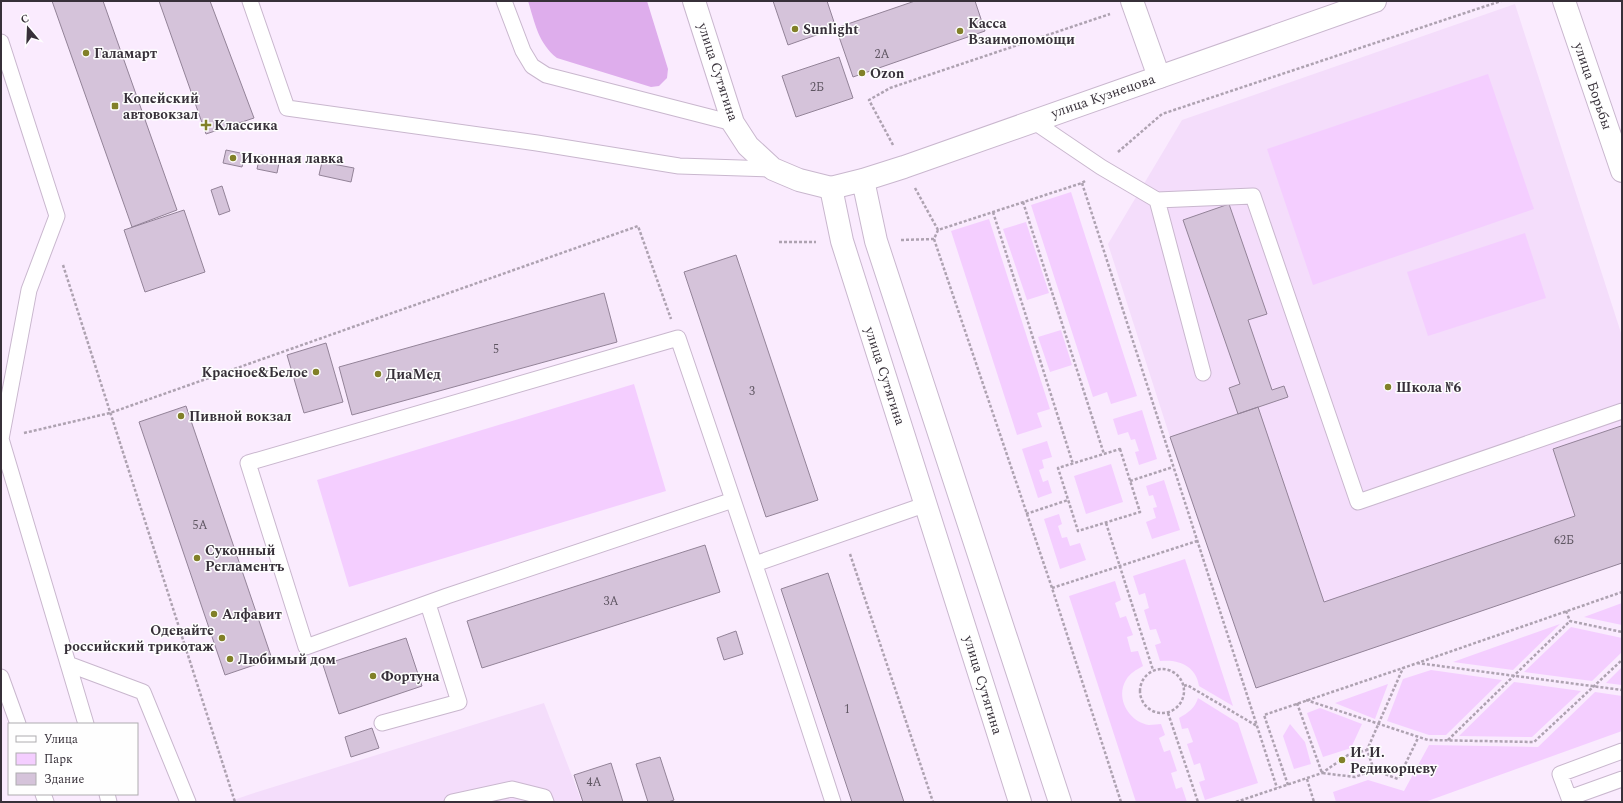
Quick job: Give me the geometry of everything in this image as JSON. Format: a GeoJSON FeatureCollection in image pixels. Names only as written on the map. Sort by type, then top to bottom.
{"type":"FeatureCollection","features":[{"type":"Feature","properties":{"kind":"main road","name":"улица Сутягина"},"geometry":{"type":"LineString","coordinates":[[694,1],[733,123],[748,146],[773,169],[799,180],[831,188],[842,242],[927,504],[1020,802]]}},
{"type":"Feature","properties":{"kind":"main road","name":"улица Кузнецова"},"geometry":{"type":"LineString","coordinates":[[831,188],[863,180],[1375,1]]}},
{"type":"Feature","properties":{"kind":"main road","name":"улица Борьбы"},"geometry":{"type":"LineString","coordinates":[[1564,1],[1622,171]]}},
{"type":"Feature","properties":{"kind":"main road"},"geometry":{"type":"LineString","coordinates":[[1133,3],[1159,77]]}},
{"type":"Feature","properties":{"kind":"main road"},"geometry":{"type":"LineString","coordinates":[[863,180],[876,241],[1060,802]]}},
{"type":"Feature","properties":{"kind":"lane"},"geometry":{"type":"LineString","coordinates":[[250,1],[287,108],[537,143],[679,166],[773,169]]}},
{"type":"Feature","properties":{"kind":"lane"},"geometry":{"type":"LineString","coordinates":[[504,1],[523,51],[532,66],[546,75],[733,123]]}},
{"type":"Feature","properties":{"kind":"lane"},"geometry":{"type":"LineString","coordinates":[[1,42],[57,216],[29,290],[1,439],[86,723]]}},
{"type":"Feature","properties":{"kind":"lane"},"geometry":{"type":"LineString","coordinates":[[1033,121],[1101,167],[1157,200],[1253,196],[1358,502],[1622,411]]}},
{"type":"Feature","properties":{"kind":"lane"},"geometry":{"type":"LineString","coordinates":[[1157,200],[1203,373]]}},
{"type":"Feature","properties":{"kind":"lane"},"geometry":{"type":"LineString","coordinates":[[733,500],[306,647],[248,463],[678,338],[755,564],[833,802]]}},
{"type":"Feature","properties":{"kind":"lane"},"geometry":{"type":"LineString","coordinates":[[755,564],[927,504]]}},
{"type":"Feature","properties":{"kind":"lane"},"geometry":{"type":"LineString","coordinates":[[382,723],[459,702],[428,604]]}},
{"type":"Feature","properties":{"kind":"lane"},"geometry":{"type":"LineString","coordinates":[[68,664],[143,692],[188,802]]}},
{"type":"Feature","properties":{"kind":"lane"},"geometry":{"type":"LineString","coordinates":[[1,677],[18,723]]}},
{"type":"Feature","properties":{"kind":"lane"},"geometry":{"type":"LineString","coordinates":[[1622,751],[1560,774],[1569,798],[1622,778]]}},
{"type":"Feature","properties":{"kind":"lane"},"geometry":{"type":"LineString","coordinates":[[452,802],[512,789],[544,797],[546,802]]}},
{"type":"Feature","properties":{"kind":"path"},"geometry":{"type":"LineString","coordinates":[[1121,802],[1052,588],[934,239],[938,230],[1082,183],[1162,114],[1501,1]]}},
{"type":"Feature","properties":{"kind":"path"},"geometry":{"type":"LineString","coordinates":[[890,88],[1133,3]]}},
{"type":"Feature","properties":{"kind":"path"},"geometry":{"type":"LineString","coordinates":[[1082,183],[1277,788]]}},
{"type":"Feature","properties":{"kind":"path"},"geometry":{"type":"LineString","coordinates":[[1023,202],[1104,454]]}},
{"type":"Feature","properties":{"kind":"path"},"geometry":{"type":"LineString","coordinates":[[993,212],[1073,464]]}},
{"type":"Feature","properties":{"kind":"path"},"geometry":{"type":"LineString","coordinates":[[1,439],[110,413],[638,226],[678,338]]}},
{"type":"Feature","properties":{"kind":"path"},"geometry":{"type":"LineString","coordinates":[[62,263],[235,802]]}},
{"type":"Feature","properties":{"kind":"path"},"geometry":{"type":"LineString","coordinates":[[1120,449],[1140,512],[1078,531],[1058,468],[1073,464],[1120,449]]}},
{"type":"Feature","properties":{"kind":"path"},"geometry":{"type":"LineString","coordinates":[[1130,481],[1173,467]]}},
{"type":"Feature","properties":{"kind":"path"},"geometry":{"type":"LineString","coordinates":[[1026,514],[1068,500]]}},
{"type":"Feature","properties":{"kind":"path"},"geometry":{"type":"LineString","coordinates":[[1106,523],[1153,670]]}},
{"type":"Feature","properties":{"kind":"path"},"geometry":{"type":"LineString","coordinates":[[843,534],[933,802]]}},
{"type":"Feature","properties":{"kind":"path"},"geometry":{"type":"LineString","coordinates":[[1052,588],[1197,542]]}},
{"type":"Feature","properties":{"kind":"path"},"geometry":{"type":"LineString","coordinates":[[1288,785],[1264,715],[1622,592]]}},
{"type":"Feature","properties":{"kind":"path"},"geometry":{"type":"LineString","coordinates":[[1566,610],[1570,621]]}},
{"type":"Feature","properties":{"kind":"path"},"geometry":{"type":"LineString","coordinates":[[1570,621],[1622,632]]}},
{"type":"Feature","properties":{"kind":"path"},"geometry":{"type":"LineString","coordinates":[[1447,740],[1570,621]]}},
{"type":"Feature","properties":{"kind":"path"},"geometry":{"type":"LineString","coordinates":[[1306,700],[1378,723],[1418,738],[1428,740],[1534,742],[1622,660]]}},
{"type":"Feature","properties":{"kind":"path"},"geometry":{"type":"LineString","coordinates":[[1417,663],[1622,690]]}},
{"type":"Feature","properties":{"kind":"path"},"geometry":{"type":"LineString","coordinates":[[1374,770],[1367,750],[1403,668]]}},
{"type":"Feature","properties":{"kind":"path"},"geometry":{"type":"LineString","coordinates":[[1166,669],[1178,675],[1184,686],[1183,697],[1178,707],[1168,713],[1157,713],[1147,708],[1140,698],[1139,687],[1144,676],[1153,670],[1166,669]]}},
{"type":"Feature","properties":{"kind":"path"},"geometry":{"type":"LineString","coordinates":[[1184,686],[1188,686],[1257,726]]}},
{"type":"Feature","properties":{"kind":"path"},"geometry":{"type":"LineString","coordinates":[[1297,703],[1322,774]]}},
{"type":"Feature","properties":{"kind":"path"},"geometry":{"type":"LineString","coordinates":[[1168,713],[1198,802]]}},
{"type":"Feature","properties":{"kind":"path"},"geometry":{"type":"LineString","coordinates":[[1322,774],[1355,777],[1374,770],[1398,779],[1418,738]]}},
{"type":"Feature","properties":{"kind":"path"},"geometry":{"type":"LineString","coordinates":[[1236,802],[1322,774],[1348,755],[1367,750]]}},
{"type":"Feature","properties":{"kind":"path"},"geometry":{"type":"LineString","coordinates":[[1307,779],[1314,802]]}},
{"type":"Feature","properties":{"kind":"shaded area"},"geometry":{"type":"Polygon","coordinates":[[[528,1],[647,1],[668,69],[667,78],[659,86],[651,87],[557,58],[545,46],[541,39],[528,1]]]}},
{"type":"Feature","properties":{"kind":"shaded area","name":"Школа №6"},"geometry":{"type":"Polygon","coordinates":[[[1515,4],[1622,336],[1622,563],[1256,688],[1170,437],[1108,244],[1182,120],[1515,4]]]}},
{"type":"Feature","properties":{"kind":"shaded area"},"geometry":{"type":"Polygon","coordinates":[[[544,703],[582,802],[228,802],[251,794],[544,703]]]}},
{"type":"Feature","properties":{"kind":"green space"},"geometry":{"type":"Polygon","coordinates":[[[1488,74],[1534,209],[1313,285],[1267,149],[1488,74]]]}},
{"type":"Feature","properties":{"kind":"green space"},"geometry":{"type":"Polygon","coordinates":[[[1071,192],[1137,396],[1111,404],[1107,392],[1093,397],[1031,205],[1071,192]]]}},
{"type":"Feature","properties":{"kind":"green space"},"geometry":{"type":"Polygon","coordinates":[[[989,219],[1050,409],[1037,413],[1042,427],[1017,435],[951,231],[989,219]]]}},
{"type":"Feature","properties":{"kind":"green space"},"geometry":{"type":"Polygon","coordinates":[[[1026,222],[1049,293],[1027,300],[1003,229],[1026,222]]]}},
{"type":"Feature","properties":{"kind":"green space"},"geometry":{"type":"Polygon","coordinates":[[[1525,233],[1546,298],[1428,336],[1407,272],[1525,233]]]}},
{"type":"Feature","properties":{"kind":"green space"},"geometry":{"type":"Polygon","coordinates":[[[1061,330],[1072,365],[1050,372],[1038,337],[1061,330]]]}},
{"type":"Feature","properties":{"kind":"green space"},"geometry":{"type":"Polygon","coordinates":[[[634,384],[666,491],[349,587],[317,480],[634,384]]]}},
{"type":"Feature","properties":{"kind":"green space"},"geometry":{"type":"Polygon","coordinates":[[[1142,410],[1157,459],[1139,465],[1135,452],[1139,451],[1135,439],[1131,440],[1128,432],[1118,435],[1113,419],[1142,410]]]}},
{"type":"Feature","properties":{"kind":"green space"},"geometry":{"type":"Polygon","coordinates":[[[1047,441],[1052,457],[1042,460],[1044,468],[1039,470],[1043,482],[1048,480],[1052,493],[1038,498],[1022,449],[1047,441]]]}},
{"type":"Feature","properties":{"kind":"green space"},"geometry":{"type":"Polygon","coordinates":[[[1111,464],[1123,502],[1086,514],[1074,476],[1111,464]]]}},
{"type":"Feature","properties":{"kind":"green space"},"geometry":{"type":"Polygon","coordinates":[[[1164,480],[1180,530],[1152,539],[1146,522],[1156,518],[1153,508],[1157,507],[1153,495],[1149,496],[1146,486],[1164,480]]]}},
{"type":"Feature","properties":{"kind":"green space"},"geometry":{"type":"Polygon","coordinates":[[[1059,514],[1062,524],[1058,526],[1062,538],[1067,537],[1070,546],[1080,543],[1086,560],[1060,569],[1044,519],[1059,514]]]}},
{"type":"Feature","properties":{"kind":"green space"},"geometry":{"type":"Polygon","coordinates":[[[1185,559],[1233,706],[1199,686],[1194,673],[1186,665],[1174,661],[1160,661],[1155,645],[1161,643],[1156,629],[1150,630],[1144,610],[1149,608],[1145,593],[1139,595],[1133,576],[1185,559]]]}},
{"type":"Feature","properties":{"kind":"green space"},"geometry":{"type":"Polygon","coordinates":[[[1115,581],[1121,600],[1115,603],[1120,618],[1126,616],[1133,635],[1127,637],[1131,652],[1138,651],[1143,666],[1131,674],[1126,680],[1122,694],[1123,701],[1130,714],[1135,719],[1149,725],[1161,724],[1165,735],[1159,738],[1164,752],[1170,750],[1177,771],[1171,773],[1176,789],[1182,787],[1187,802],[1136,802],[1069,596],[1115,581]]]}},
{"type":"Feature","properties":{"kind":"green space"},"geometry":{"type":"Polygon","coordinates":[[[1622,603],[1622,625],[1584,617],[1622,603]]]}},
{"type":"Feature","properties":{"kind":"green space"},"geometry":{"type":"Polygon","coordinates":[[[1560,624],[1513,670],[1453,662],[1560,624]]]}},
{"type":"Feature","properties":{"kind":"green space"},"geometry":{"type":"Polygon","coordinates":[[[1571,627],[1622,638],[1622,652],[1592,681],[1524,672],[1571,627]]]}},
{"type":"Feature","properties":{"kind":"green space"},"geometry":{"type":"Polygon","coordinates":[[[1622,667],[1622,685],[1606,683],[1622,667]]]}},
{"type":"Feature","properties":{"kind":"green space"},"geometry":{"type":"Polygon","coordinates":[[[1431,670],[1502,680],[1446,735],[1429,735],[1387,721],[1403,679],[1431,670]]]}},
{"type":"Feature","properties":{"kind":"green space"},"geometry":{"type":"Polygon","coordinates":[[[1514,682],[1581,691],[1532,737],[1459,736],[1514,682]]]}},
{"type":"Feature","properties":{"kind":"green space"},"geometry":{"type":"Polygon","coordinates":[[[1388,684],[1375,719],[1335,703],[1388,684]]]}},
{"type":"Feature","properties":{"kind":"green space"},"geometry":{"type":"Polygon","coordinates":[[[1595,692],[1622,696],[1622,731],[1425,802],[1336,802],[1333,792],[1368,780],[1404,791],[1429,745],[1538,747],[1595,692]]]}},
{"type":"Feature","properties":{"kind":"green space"},"geometry":{"type":"Polygon","coordinates":[[[1198,698],[1238,723],[1258,783],[1205,800],[1199,782],[1205,780],[1200,763],[1194,765],[1187,744],[1193,742],[1188,728],[1182,729],[1179,718],[1191,710],[1198,698]]]}},
{"type":"Feature","properties":{"kind":"green space"},"geometry":{"type":"Polygon","coordinates":[[[1320,708],[1362,724],[1351,748],[1323,757],[1307,713],[1320,708]]]}},
{"type":"Feature","properties":{"kind":"green space"},"geometry":{"type":"Polygon","coordinates":[[[1290,724],[1305,742],[1311,764],[1294,769],[1283,736],[1290,724]]]}},
{"type":"Feature","properties":{"kind":"building","name":"Копейский автовокзал"},"geometry":{"type":"Polygon","coordinates":[[[52,1],[103,1],[177,210],[132,227],[52,1]]]}},
{"type":"Feature","properties":{"kind":"building"},"geometry":{"type":"Polygon","coordinates":[[[159,1],[210,1],[254,118],[206,134],[159,1]]]}},
{"type":"Feature","properties":{"kind":"building"},"geometry":{"type":"Polygon","coordinates":[[[773,1],[827,1],[836,28],[788,45],[773,1]]]}},
{"type":"Feature","properties":{"kind":"building"},"geometry":{"type":"Polygon","coordinates":[[[915,1],[975,1],[985,31],[853,77],[836,28],[915,1]]]}},
{"type":"Feature","properties":{"kind":"building"},"geometry":{"type":"Polygon","coordinates":[[[839,57],[853,98],[796,117],[782,76],[839,57]]]}},
{"type":"Feature","properties":{"kind":"building"},"geometry":{"type":"Polygon","coordinates":[[[226,150],[245,154],[242,167],[223,163],[226,150]]]}},
{"type":"Feature","properties":{"kind":"building"},"geometry":{"type":"Polygon","coordinates":[[[260,155],[280,158],[277,173],[257,169],[260,155]]]}},
{"type":"Feature","properties":{"kind":"building"},"geometry":{"type":"Polygon","coordinates":[[[322,162],[354,168],[351,182],[319,175],[322,162]]]}},
{"type":"Feature","properties":{"kind":"building"},"geometry":{"type":"Polygon","coordinates":[[[222,186],[230,211],[219,215],[211,190],[222,186]]]}},
{"type":"Feature","properties":{"kind":"building"},"geometry":{"type":"Polygon","coordinates":[[[1229,204],[1267,314],[1248,320],[1272,390],[1284,386],[1288,397],[1238,414],[1229,388],[1240,384],[1183,220],[1229,204]]]}},
{"type":"Feature","properties":{"kind":"building"},"geometry":{"type":"Polygon","coordinates":[[[184,210],[205,272],[145,292],[124,230],[184,210]]]}},
{"type":"Feature","properties":{"kind":"building"},"geometry":{"type":"Polygon","coordinates":[[[736,255],[818,500],[766,517],[684,272],[736,255]]]}},
{"type":"Feature","properties":{"kind":"building"},"geometry":{"type":"Polygon","coordinates":[[[604,293],[617,342],[352,415],[339,367],[604,293]]]}},
{"type":"Feature","properties":{"kind":"building"},"geometry":{"type":"Polygon","coordinates":[[[326,343],[343,402],[304,413],[287,355],[326,343]]]}},
{"type":"Feature","properties":{"kind":"building"},"geometry":{"type":"Polygon","coordinates":[[[186,406],[272,659],[225,675],[139,422],[186,406]]]}},
{"type":"Feature","properties":{"kind":"building"},"geometry":{"type":"Polygon","coordinates":[[[1258,407],[1324,602],[1575,516],[1553,449],[1621,426],[1622,563],[1256,688],[1170,437],[1258,407]]]}},
{"type":"Feature","properties":{"kind":"building"},"geometry":{"type":"Polygon","coordinates":[[[705,545],[720,592],[482,668],[467,621],[705,545]]]}},
{"type":"Feature","properties":{"kind":"building"},"geometry":{"type":"Polygon","coordinates":[[[828,573],[904,802],[852,802],[781,589],[828,573]]]}},
{"type":"Feature","properties":{"kind":"building"},"geometry":{"type":"Polygon","coordinates":[[[736,631],[743,654],[724,660],[717,638],[736,631]]]}},
{"type":"Feature","properties":{"kind":"building","name":"Фортуна"},"geometry":{"type":"Polygon","coordinates":[[[406,638],[422,686],[339,714],[323,665],[406,638]]]}},
{"type":"Feature","properties":{"kind":"building"},"geometry":{"type":"Polygon","coordinates":[[[372,728],[379,748],[351,757],[345,737],[372,728]]]}},
{"type":"Feature","properties":{"kind":"building"},"geometry":{"type":"Polygon","coordinates":[[[660,757],[674,800],[668,802],[648,802],[636,764],[660,757]]]}},
{"type":"Feature","properties":{"kind":"building"},"geometry":{"type":"Polygon","coordinates":[[[611,763],[623,802],[583,802],[574,775],[611,763]]]}},
{"type":"Feature","properties":{"kind":"place","name":"Sunlight"},"geometry":{"type":"Point","coordinates":[795,29]}},
{"type":"Feature","properties":{"kind":"place","name":"Касса Взаимопомощи"},"geometry":{"type":"Point","coordinates":[960,31]}},
{"type":"Feature","properties":{"kind":"place","name":"Галамарт"},"geometry":{"type":"Point","coordinates":[86,53]}},
{"type":"Feature","properties":{"kind":"place","name":"Ozon"},"geometry":{"type":"Point","coordinates":[862,73]}},
{"type":"Feature","properties":{"kind":"place","name":"Копейский автовокзал"},"geometry":{"type":"Point","coordinates":[115,106]}},
{"type":"Feature","properties":{"kind":"place","name":"Классика"},"geometry":{"type":"Point","coordinates":[206,125]}},
{"type":"Feature","properties":{"kind":"place","name":"Иконная лавка"},"geometry":{"type":"Point","coordinates":[233,158]}},
{"type":"Feature","properties":{"kind":"place","name":"Красное&Белое"},"geometry":{"type":"Point","coordinates":[316,372]}},
{"type":"Feature","properties":{"kind":"place","name":"ДиаМед"},"geometry":{"type":"Point","coordinates":[378,374]}},
{"type":"Feature","properties":{"kind":"place","name":"Школа №6"},"geometry":{"type":"Point","coordinates":[1388,387]}},
{"type":"Feature","properties":{"kind":"place","name":"Пивной вокзал"},"geometry":{"type":"Point","coordinates":[181,416]}},
{"type":"Feature","properties":{"kind":"place","name":"Суконный Регламентъ"},"geometry":{"type":"Point","coordinates":[197,558]}},
{"type":"Feature","properties":{"kind":"place","name":"Алфавит"},"geometry":{"type":"Point","coordinates":[214,614]}},
{"type":"Feature","properties":{"kind":"place","name":"Одевайте российский трикотаж"},"geometry":{"type":"Point","coordinates":[222,638]}},
{"type":"Feature","properties":{"kind":"place","name":"Любимый дом"},"geometry":{"type":"Point","coordinates":[230,659]}},
{"type":"Feature","properties":{"kind":"place","name":"Фортуна"},"geometry":{"type":"Point","coordinates":[373,676]}},
{"type":"Feature","properties":{"kind":"place","name":"И. И. Редикорцеву"},"geometry":{"type":"Point","coordinates":[1342,760]}}]}
